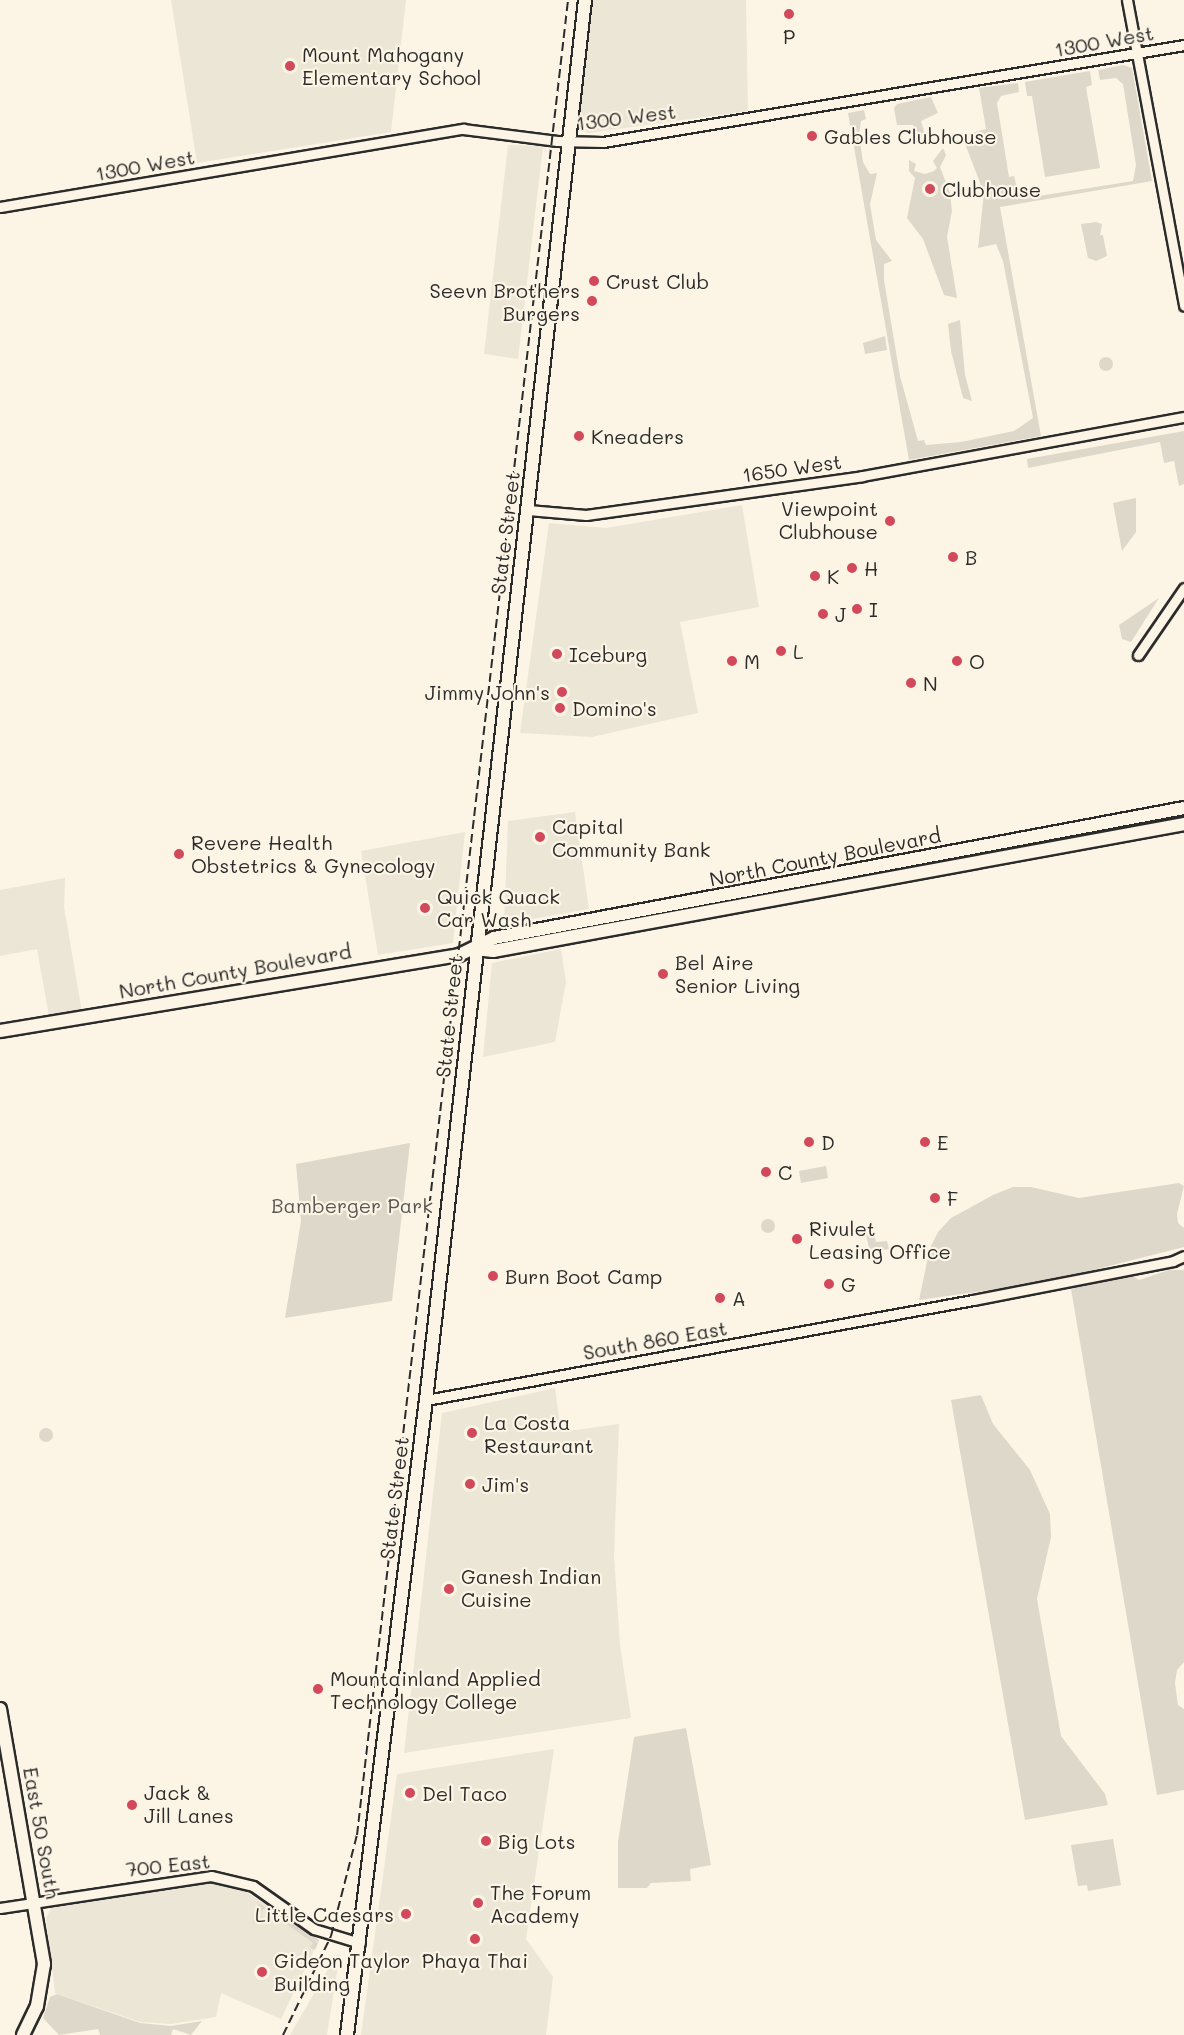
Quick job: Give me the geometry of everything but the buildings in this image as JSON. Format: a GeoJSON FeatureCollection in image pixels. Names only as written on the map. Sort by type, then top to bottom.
{"type":"FeatureCollection","features":[{"type":"Feature","properties":{"kind":"main road","name":"State Street"},"geometry":{"type":"LineString","coordinates":[[347,2035],[426,1400],[585,0]]}},
{"type":"Feature","properties":{"kind":"main road","name":"North County Boulevard"},"geometry":{"type":"LineString","coordinates":[[476,949],[494,938],[1184,808]]}},
{"type":"Feature","properties":{"kind":"main road","name":"North County Boulevard"},"geometry":{"type":"LineString","coordinates":[[0,1031],[476,949],[493,951],[1184,824]]}},
{"type":"Feature","properties":{"kind":"main road","name":"East 50 South"},"geometry":{"type":"LineString","coordinates":[[0,1709],[44,1964],[37,2006],[23,2035]]}},
{"type":"Feature","properties":{"kind":"street"},"geometry":{"type":"LineString","coordinates":[[1127,0],[1184,306]]}},
{"type":"Feature","properties":{"kind":"street","name":"1300 West"},"geometry":{"type":"LineString","coordinates":[[0,207],[463,129],[569,142],[603,142],[1184,45]]}},
{"type":"Feature","properties":{"kind":"street","name":"1650 West"},"geometry":{"type":"LineString","coordinates":[[528,510],[586,514],[862,476],[1184,417]]}},
{"type":"Feature","properties":{"kind":"street"},"geometry":{"type":"LineString","coordinates":[[1138,655],[1184,588]]}},
{"type":"Feature","properties":{"kind":"street","name":"South 860 East"},"geometry":{"type":"LineString","coordinates":[[426,1400],[1173,1261],[1184,1256]]}},
{"type":"Feature","properties":{"kind":"street","name":"South 860 East"},"geometry":{"type":"LineString","coordinates":[[1173,1261],[1184,1263]]}},
{"type":"Feature","properties":{"kind":"street","name":"700 East"},"geometry":{"type":"LineString","coordinates":[[0,1908],[211,1876],[253,1886],[314,1929],[360,1943]]}},
{"type":"Feature","properties":{"kind":"shaded area","name":"Mount Mahogany Elementary School"},"geometry":{"type":"Polygon","coordinates":[[[171,0],[406,0],[391,132],[197,163],[171,0]]]}},
{"type":"Feature","properties":{"kind":"shaded area"},"geometry":{"type":"Polygon","coordinates":[[[592,0],[746,0],[748,111],[589,133],[577,130],[592,0]]]}},
{"type":"Feature","properties":{"kind":"shaded area"},"geometry":{"type":"Polygon","coordinates":[[[508,145],[543,146],[518,359],[484,354],[508,145]]]}},
{"type":"Feature","properties":{"kind":"shaded area"},"geometry":{"type":"Polygon","coordinates":[[[742,505],[759,607],[680,622],[698,713],[592,737],[520,733],[549,523],[606,528],[742,505]]]}},
{"type":"Feature","properties":{"kind":"shaded area"},"geometry":{"type":"Polygon","coordinates":[[[575,812],[589,909],[504,924],[508,821],[575,812]]]}},
{"type":"Feature","properties":{"kind":"shaded area"},"geometry":{"type":"Polygon","coordinates":[[[465,832],[453,943],[378,955],[361,851],[465,832]]]}},
{"type":"Feature","properties":{"kind":"shaded area"},"geometry":{"type":"Polygon","coordinates":[[[65,878],[64,907],[82,1012],[49,1016],[37,949],[0,956],[0,890],[65,878]]]}},
{"type":"Feature","properties":{"kind":"shaded area"},"geometry":{"type":"Polygon","coordinates":[[[561,949],[566,982],[555,1042],[483,1057],[492,963],[561,949]]]}},
{"type":"Feature","properties":{"kind":"shaded area"},"geometry":{"type":"Polygon","coordinates":[[[555,1388],[561,1432],[619,1424],[614,1555],[620,1645],[631,1718],[404,1753],[442,1413],[555,1388]]]}},
{"type":"Feature","properties":{"kind":"shaded area"},"geometry":{"type":"Polygon","coordinates":[[[554,1749],[526,1939],[553,1977],[546,2035],[361,2035],[397,1774],[554,1749]]]}},
{"type":"Feature","properties":{"kind":"shaded area"},"geometry":{"type":"Polygon","coordinates":[[[209,1883],[245,1891],[319,1940],[281,2019],[221,1993],[216,2017],[171,2024],[140,2022],[55,1993],[46,1918],[51,1908],[209,1883]]]}},
{"type":"Feature","properties":{"kind":"shaded area"},"geometry":{"type":"Polygon","coordinates":[[[340,1953],[327,2035],[290,2035],[335,1957],[340,1953]]]}},
{"type":"Feature","properties":{"kind":"green space"},"geometry":{"type":"Polygon","coordinates":[[[1123,65],[1132,68],[1152,181],[1000,207],[1041,436],[909,460],[848,113],[864,110],[866,119],[861,121],[859,135],[863,162],[870,174],[877,173],[870,204],[876,240],[892,261],[884,264],[884,280],[900,376],[918,441],[924,440],[926,445],[961,442],[1014,431],[1033,418],[1003,261],[996,244],[978,248],[984,193],[962,136],[986,129],[979,88],[1018,83],[1019,92],[1001,96],[997,103],[1009,177],[1014,176],[1020,199],[1133,181],[1136,165],[1123,84],[1116,78],[1100,80],[1098,70],[1123,65]]]}},
{"type":"Feature","properties":{"kind":"green space"},"geometry":{"type":"Polygon","coordinates":[[[1090,71],[1092,85],[1086,87],[1100,168],[1045,177],[1032,96],[1027,96],[1025,82],[1090,71]]]}},
{"type":"Feature","properties":{"kind":"green space"},"geometry":{"type":"Polygon","coordinates":[[[931,97],[938,113],[921,121],[927,141],[917,143],[913,125],[897,125],[894,108],[897,104],[931,97]]]}},
{"type":"Feature","properties":{"kind":"green space"},"geometry":{"type":"Polygon","coordinates":[[[943,148],[946,155],[940,167],[950,193],[952,211],[947,237],[957,298],[944,295],[923,239],[907,218],[915,178],[909,171],[909,160],[916,164],[914,171],[925,174],[934,171],[937,168],[933,161],[943,148]]]}},
{"type":"Feature","properties":{"kind":"green space"},"geometry":{"type":"Polygon","coordinates":[[[1096,222],[1102,224],[1100,235],[1103,235],[1107,256],[1096,261],[1088,258],[1081,224],[1096,222]]]}},
{"type":"Feature","properties":{"kind":"green space"},"geometry":{"type":"Polygon","coordinates":[[[960,320],[965,375],[972,401],[963,398],[951,351],[948,324],[960,320]]]}},
{"type":"Feature","properties":{"kind":"green space"},"geometry":{"type":"Polygon","coordinates":[[[885,336],[887,350],[865,354],[863,343],[885,336]]]}},
{"type":"Feature","properties":{"kind":"green space"},"geometry":{"type":"Polygon","coordinates":[[[1103,357],[1109,357],[1113,364],[1109,371],[1103,371],[1099,367],[1099,361],[1103,357]]]}},
{"type":"Feature","properties":{"kind":"green space"},"geometry":{"type":"Polygon","coordinates":[[[1184,431],[1184,484],[1179,486],[1174,461],[1164,463],[1160,442],[1028,468],[1027,459],[1184,431]]]}},
{"type":"Feature","properties":{"kind":"green space"},"geometry":{"type":"Polygon","coordinates":[[[1136,498],[1136,532],[1122,551],[1113,503],[1136,498]]]}},
{"type":"Feature","properties":{"kind":"green space"},"geometry":{"type":"Polygon","coordinates":[[[1159,598],[1131,642],[1122,639],[1119,625],[1159,598]]]}},
{"type":"Feature","properties":{"kind":"green space","name":"Bamberger Park"},"geometry":{"type":"Polygon","coordinates":[[[410,1143],[392,1301],[285,1318],[301,1221],[296,1164],[410,1143]]]}},
{"type":"Feature","properties":{"kind":"green space"},"geometry":{"type":"Polygon","coordinates":[[[826,1166],[828,1178],[801,1183],[799,1171],[826,1166]]]}},
{"type":"Feature","properties":{"kind":"green space"},"geometry":{"type":"Polygon","coordinates":[[[1179,1183],[1184,1186],[1177,1214],[1178,1223],[1184,1228],[1184,1247],[1042,1283],[919,1300],[930,1248],[938,1232],[951,1218],[993,1195],[1013,1187],[1031,1187],[1079,1198],[1179,1183]]]}},
{"type":"Feature","properties":{"kind":"green space"},"geometry":{"type":"Polygon","coordinates":[[[765,1219],[771,1219],[775,1226],[771,1233],[765,1233],[761,1229],[761,1223],[765,1219]]]}},
{"type":"Feature","properties":{"kind":"green space"},"geometry":{"type":"Polygon","coordinates":[[[874,1234],[876,1242],[887,1241],[889,1249],[870,1252],[866,1235],[874,1234]]]}},
{"type":"Feature","properties":{"kind":"green space"},"geometry":{"type":"Polygon","coordinates":[[[1169,1270],[1184,1270],[1184,1662],[1177,1670],[1175,1683],[1178,1705],[1184,1709],[1184,1790],[1157,1795],[1071,1289],[1130,1274],[1139,1280],[1169,1270]]]}},
{"type":"Feature","properties":{"kind":"green space"},"geometry":{"type":"Polygon","coordinates":[[[981,1395],[993,1424],[1030,1470],[1050,1514],[1051,1537],[1037,1599],[1061,1736],[1105,1794],[1108,1805],[1025,1820],[951,1400],[981,1395]]]}},
{"type":"Feature","properties":{"kind":"green space"},"geometry":{"type":"Polygon","coordinates":[[[43,1428],[49,1428],[53,1435],[49,1442],[43,1442],[39,1438],[39,1432],[43,1428]]]}},
{"type":"Feature","properties":{"kind":"green space"},"geometry":{"type":"Polygon","coordinates":[[[686,1728],[711,1865],[690,1869],[691,1881],[651,1883],[647,1888],[618,1888],[618,1842],[634,1737],[686,1728]]]}},
{"type":"Feature","properties":{"kind":"green space"},"geometry":{"type":"Polygon","coordinates":[[[1113,1839],[1121,1885],[1088,1891],[1087,1885],[1078,1886],[1071,1845],[1113,1839]]]}},
{"type":"Feature","properties":{"kind":"green space"},"geometry":{"type":"Polygon","coordinates":[[[261,1901],[319,1940],[319,1942],[301,1933],[261,1901]]]}},
{"type":"Feature","properties":{"kind":"green space"},"geometry":{"type":"Polygon","coordinates":[[[259,1903],[318,1943],[315,1950],[310,1947],[313,1943],[264,1908],[252,1925],[259,1903]]]}},
{"type":"Feature","properties":{"kind":"green space"},"geometry":{"type":"Polygon","coordinates":[[[57,1994],[140,2023],[171,2026],[202,2021],[191,2035],[173,2029],[171,2035],[100,2035],[98,2029],[59,2035],[43,2018],[50,1997],[57,1994]]]}},
{"type":"Feature","properties":{"kind":"railway"},"geometry":{"type":"LineString","coordinates":[[283,2035],[331,1936],[357,1835],[568,0]]}},
{"type":"Feature","properties":{"kind":"place","name":"P"},"geometry":{"type":"Point","coordinates":[789,14]}},
{"type":"Feature","properties":{"kind":"place","name":"Mount Mahogany Elementary School"},"geometry":{"type":"Point","coordinates":[290,66]}},
{"type":"Feature","properties":{"kind":"place","name":"Gables Clubhouse"},"geometry":{"type":"Point","coordinates":[812,136]}},
{"type":"Feature","properties":{"kind":"place","name":"Clubhouse"},"geometry":{"type":"Point","coordinates":[930,189]}},
{"type":"Feature","properties":{"kind":"place","name":"Crust Club"},"geometry":{"type":"Point","coordinates":[594,281]}},
{"type":"Feature","properties":{"kind":"place","name":"Seevn Brothers Burgers"},"geometry":{"type":"Point","coordinates":[592,301]}},
{"type":"Feature","properties":{"kind":"place","name":"Kneaders"},"geometry":{"type":"Point","coordinates":[579,436]}},
{"type":"Feature","properties":{"kind":"place","name":"Viewpoint Clubhouse"},"geometry":{"type":"Point","coordinates":[890,521]}},
{"type":"Feature","properties":{"kind":"place","name":"B"},"geometry":{"type":"Point","coordinates":[953,557]}},
{"type":"Feature","properties":{"kind":"place","name":"H"},"geometry":{"type":"Point","coordinates":[852,568]}},
{"type":"Feature","properties":{"kind":"place","name":"K"},"geometry":{"type":"Point","coordinates":[815,576]}},
{"type":"Feature","properties":{"kind":"place","name":"I"},"geometry":{"type":"Point","coordinates":[857,609]}},
{"type":"Feature","properties":{"kind":"place","name":"J"},"geometry":{"type":"Point","coordinates":[823,614]}},
{"type":"Feature","properties":{"kind":"place","name":"L"},"geometry":{"type":"Point","coordinates":[781,651]}},
{"type":"Feature","properties":{"kind":"place","name":"Iceburg"},"geometry":{"type":"Point","coordinates":[557,654]}},
{"type":"Feature","properties":{"kind":"place","name":"M"},"geometry":{"type":"Point","coordinates":[732,661]}},
{"type":"Feature","properties":{"kind":"place","name":"O"},"geometry":{"type":"Point","coordinates":[957,661]}},
{"type":"Feature","properties":{"kind":"place","name":"N"},"geometry":{"type":"Point","coordinates":[911,683]}},
{"type":"Feature","properties":{"kind":"place","name":"Jimmy John's"},"geometry":{"type":"Point","coordinates":[562,692]}},
{"type":"Feature","properties":{"kind":"place","name":"Domino's"},"geometry":{"type":"Point","coordinates":[560,708]}},
{"type":"Feature","properties":{"kind":"place","name":"Capital Community Bank"},"geometry":{"type":"Point","coordinates":[540,837]}},
{"type":"Feature","properties":{"kind":"place","name":"Revere Health Obstetrics & Gynecology"},"geometry":{"type":"Point","coordinates":[179,854]}},
{"type":"Feature","properties":{"kind":"place","name":"Quick Quack Car Wash"},"geometry":{"type":"Point","coordinates":[425,908]}},
{"type":"Feature","properties":{"kind":"place","name":"Bel Aire Senior Living"},"geometry":{"type":"Point","coordinates":[663,974]}},
{"type":"Feature","properties":{"kind":"place","name":"D"},"geometry":{"type":"Point","coordinates":[809,1142]}},
{"type":"Feature","properties":{"kind":"place","name":"E"},"geometry":{"type":"Point","coordinates":[925,1142]}},
{"type":"Feature","properties":{"kind":"place","name":"C"},"geometry":{"type":"Point","coordinates":[766,1172]}},
{"type":"Feature","properties":{"kind":"place","name":"F"},"geometry":{"type":"Point","coordinates":[935,1198]}},
{"type":"Feature","properties":{"kind":"place","name":"Rivulet Leasing Office"},"geometry":{"type":"Point","coordinates":[797,1239]}},
{"type":"Feature","properties":{"kind":"place","name":"Burn Boot Camp"},"geometry":{"type":"Point","coordinates":[493,1276]}},
{"type":"Feature","properties":{"kind":"place","name":"G"},"geometry":{"type":"Point","coordinates":[829,1284]}},
{"type":"Feature","properties":{"kind":"place","name":"A"},"geometry":{"type":"Point","coordinates":[720,1298]}},
{"type":"Feature","properties":{"kind":"place","name":"La Costa Restaurant"},"geometry":{"type":"Point","coordinates":[472,1433]}},
{"type":"Feature","properties":{"kind":"place","name":"Jim's"},"geometry":{"type":"Point","coordinates":[470,1484]}},
{"type":"Feature","properties":{"kind":"place","name":"Ganesh Indian Cuisine"},"geometry":{"type":"Point","coordinates":[449,1589]}},
{"type":"Feature","properties":{"kind":"place","name":"Mountainland Applied Technology College"},"geometry":{"type":"Point","coordinates":[318,1689]}},
{"type":"Feature","properties":{"kind":"place","name":"Del Taco"},"geometry":{"type":"Point","coordinates":[410,1793]}},
{"type":"Feature","properties":{"kind":"place","name":"Jack & Jill Lanes"},"geometry":{"type":"Point","coordinates":[132,1805]}},
{"type":"Feature","properties":{"kind":"place","name":"Big Lots"},"geometry":{"type":"Point","coordinates":[486,1841]}},
{"type":"Feature","properties":{"kind":"place","name":"The Forum Academy"},"geometry":{"type":"Point","coordinates":[478,1903]}},
{"type":"Feature","properties":{"kind":"place","name":"Little Caesars"},"geometry":{"type":"Point","coordinates":[406,1914]}},
{"type":"Feature","properties":{"kind":"place","name":"Phaya Thai"},"geometry":{"type":"Point","coordinates":[475,1939]}},
{"type":"Feature","properties":{"kind":"place","name":"Gideon Taylor Building"},"geometry":{"type":"Point","coordinates":[262,1972]}}]}
